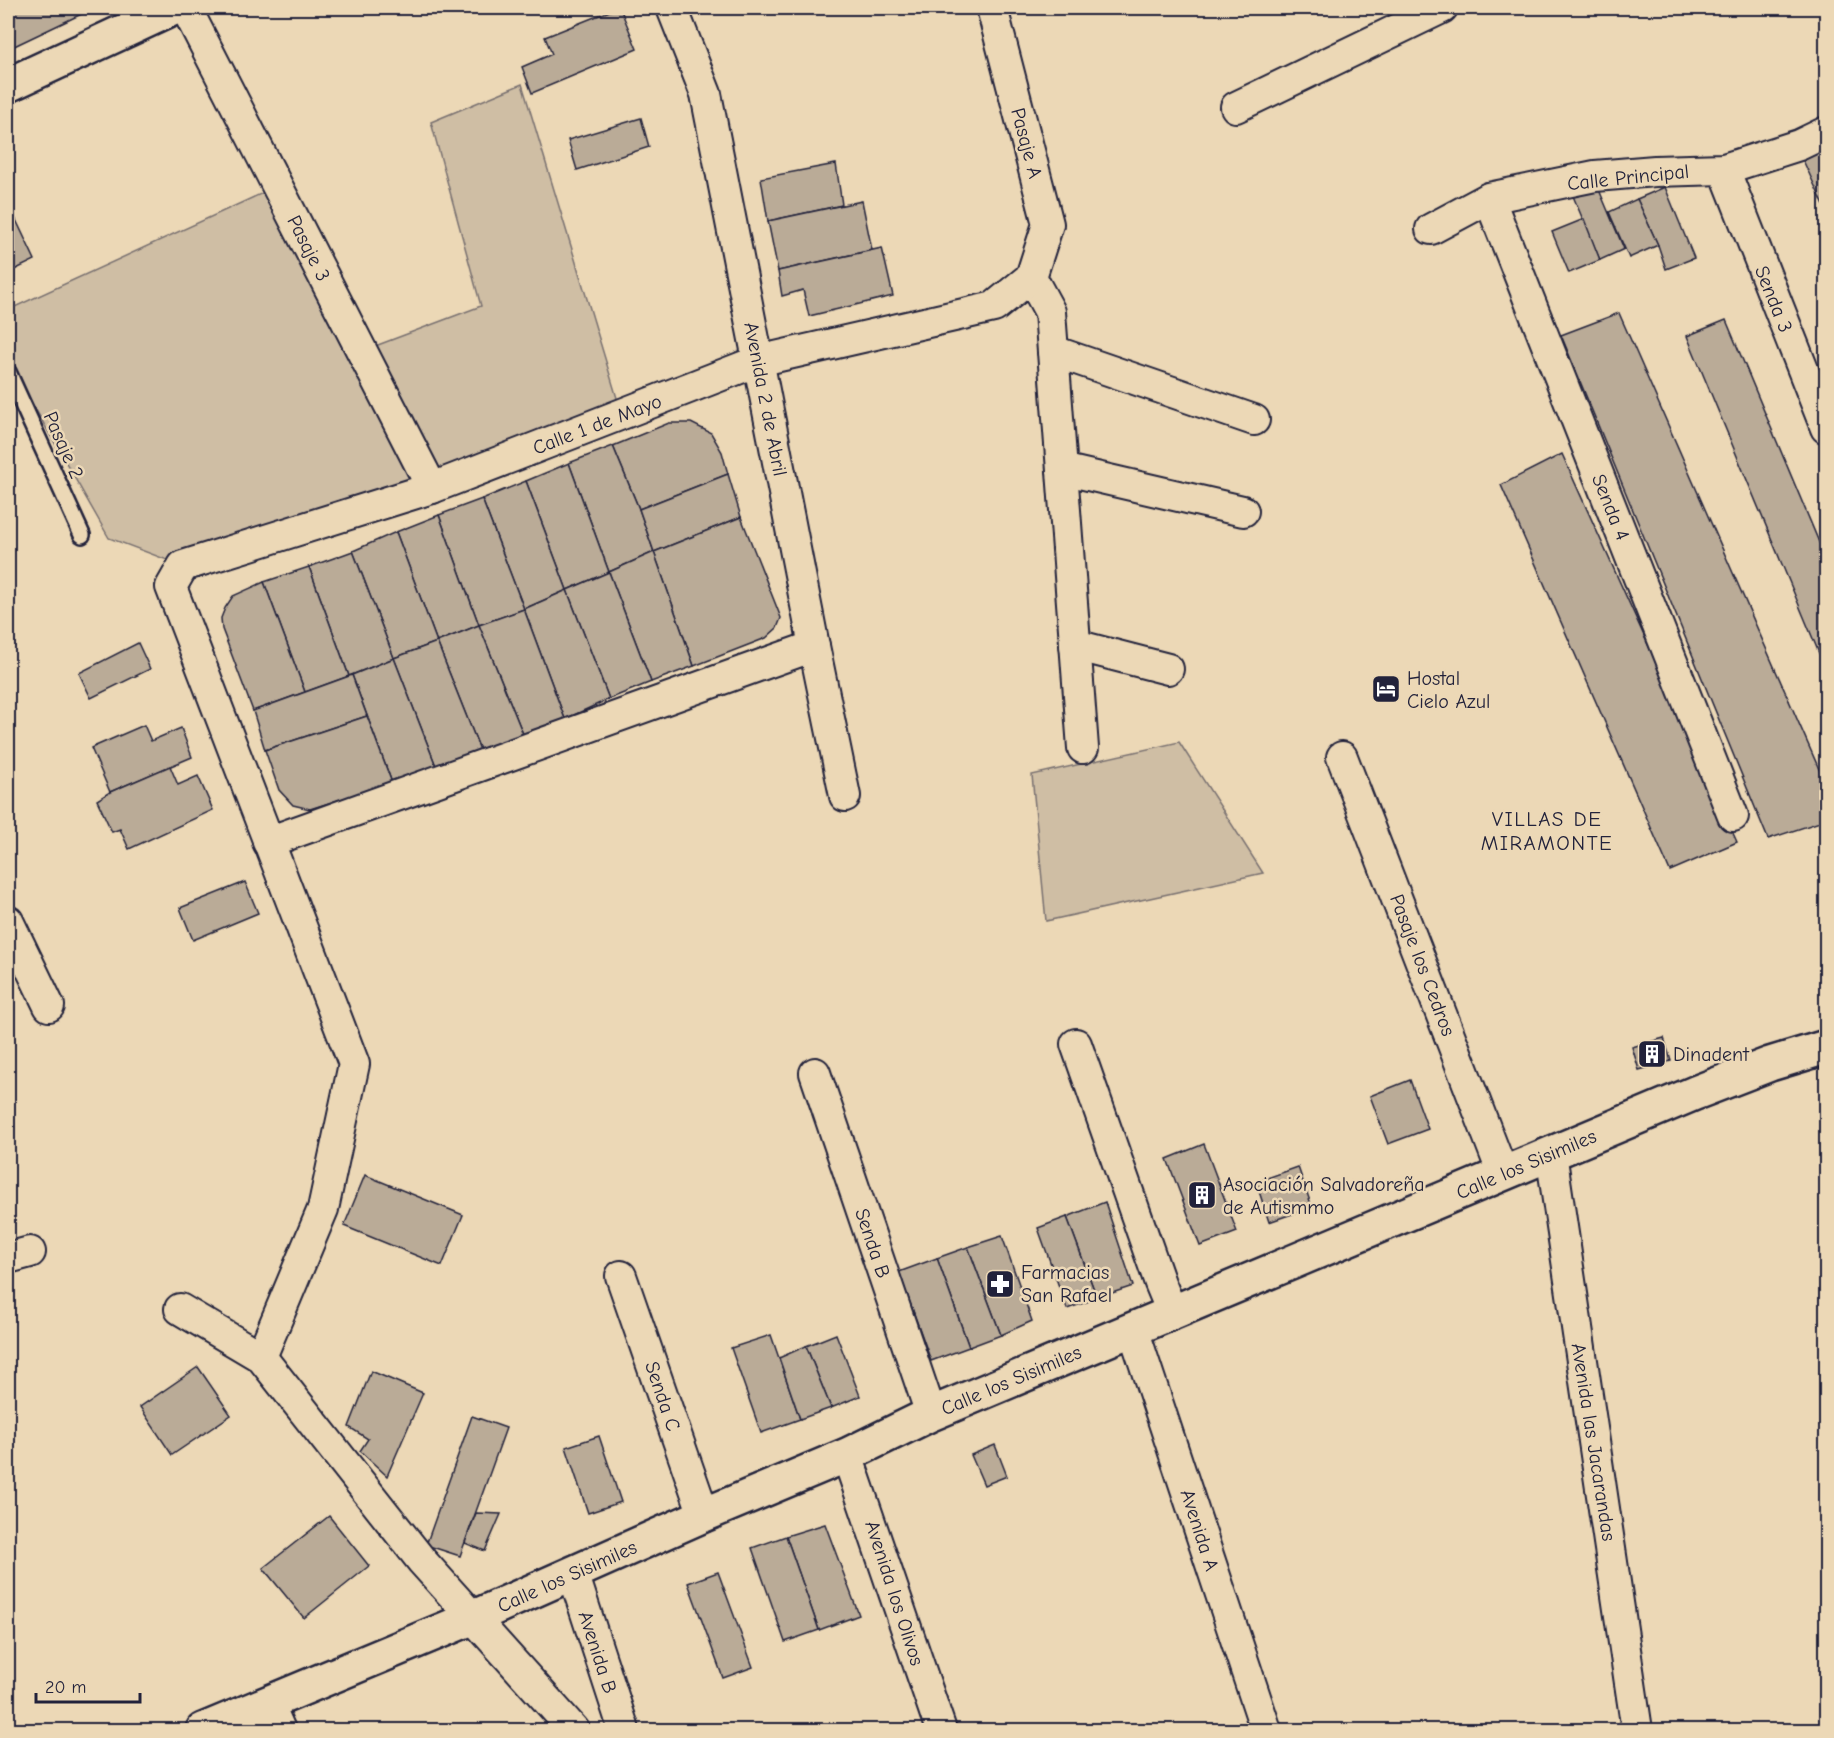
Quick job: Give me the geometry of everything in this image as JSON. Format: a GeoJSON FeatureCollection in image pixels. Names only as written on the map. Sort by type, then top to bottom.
{"type":"FeatureCollection","features":[{"type":"Feature","properties":{"kind":"main road"},"geometry":{"type":"LineString","coordinates":[[8,86],[174,8]]}},
{"type":"Feature","properties":{"kind":"main road","name":"Calle los Sisimiles"},"geometry":{"type":"LineString","coordinates":[[203,1731],[274,1717],[474,1617],[704,1515],[847,1455],[931,1414],[1695,1093],[1770,1064],[1827,1047]]}},
{"type":"Feature","properties":{"kind":"street","name":"Pasaje 3"},"geometry":{"type":"LineString","coordinates":[[186,8],[432,488]]}},
{"type":"Feature","properties":{"kind":"street","name":"Avenida 2 de Abril"},"geometry":{"type":"LineString","coordinates":[[672,8],[706,94],[845,796]]}},
{"type":"Feature","properties":{"kind":"street","name":"Pasaje A"},"geometry":{"type":"LineString","coordinates":[[992,8],[1048,224],[1031,277]]}},
{"type":"Feature","properties":{"kind":"street"},"geometry":{"type":"LineString","coordinates":[[1236,107],[1442,8]]}},
{"type":"Feature","properties":{"kind":"street","name":"Calle Principal"},"geometry":{"type":"LineString","coordinates":[[1431,229],[1489,198],[1595,176],[1724,169],[1798,146],[1827,132]]}},
{"type":"Feature","properties":{"kind":"street","name":"Senda 3"},"geometry":{"type":"LineString","coordinates":[[1724,169],[1827,428]]}},
{"type":"Feature","properties":{"kind":"street","name":"Senda 4"},"geometry":{"type":"LineString","coordinates":[[1489,198],[1733,816]]}},
{"type":"Feature","properties":{"kind":"street","name":"Calle 1 de Mayo"},"geometry":{"type":"LineString","coordinates":[[268,842],[171,587],[183,566],[432,488],[758,361],[994,307],[1031,277]]}},
{"type":"Feature","properties":{"kind":"street"},"geometry":{"type":"LineString","coordinates":[[1031,277],[1050,312],[1083,748]]}},
{"type":"Feature","properties":{"kind":"street"},"geometry":{"type":"LineString","coordinates":[[1053,351],[1254,420]]}},
{"type":"Feature","properties":{"kind":"street"},"geometry":{"type":"LineString","coordinates":[[1062,469],[1243,511]]}},
{"type":"Feature","properties":{"kind":"street"},"geometry":{"type":"LineString","coordinates":[[1075,645],[1168,669]]}},
{"type":"Feature","properties":{"kind":"street"},"geometry":{"type":"LineString","coordinates":[[261,1357],[323,1209],[354,1064],[268,842],[814,646]]}},
{"type":"Feature","properties":{"kind":"street","name":"Pasaje los Cedros"},"geometry":{"type":"LineString","coordinates":[[1342,757],[1503,1174]]}},
{"type":"Feature","properties":{"kind":"street"},"geometry":{"type":"LineString","coordinates":[[8,921],[49,1006]]}},
{"type":"Feature","properties":{"kind":"street"},"geometry":{"type":"LineString","coordinates":[[1076,1044],[1172,1312]]}},
{"type":"Feature","properties":{"kind":"street","name":"Senda B"},"geometry":{"type":"LineString","coordinates":[[815,1073],[931,1414]]}},
{"type":"Feature","properties":{"kind":"street","name":"Avenida las Jacarandas"},"geometry":{"type":"LineString","coordinates":[[1551,1153],[1637,1731]]}},
{"type":"Feature","properties":{"kind":"street","name":"Senda C"},"geometry":{"type":"LineString","coordinates":[[621,1276],[704,1515]]}},
{"type":"Feature","properties":{"kind":"street"},"geometry":{"type":"LineString","coordinates":[[180,1309],[261,1357],[422,1561],[574,1731]]}},
{"type":"Feature","properties":{"kind":"street","name":"Avenida A"},"geometry":{"type":"LineString","coordinates":[[1133,1329],[1266,1731]]}},
{"type":"Feature","properties":{"kind":"street","name":"Avenida los Olivos"},"geometry":{"type":"LineString","coordinates":[[847,1455],[941,1731]]}},
{"type":"Feature","properties":{"kind":"street","name":"Avenida B"},"geometry":{"type":"LineString","coordinates":[[573,1573],[624,1731]]}},
{"type":"Feature","properties":{"kind":"lane","name":"Pasaje 2"},"geometry":{"type":"LineString","coordinates":[[8,372],[81,535]]}},
{"type":"Feature","properties":{"kind":"shaded area"},"geometry":{"type":"Polygon","coordinates":[[[522,84],[620,408],[183,566],[109,538],[8,361],[8,310],[278,186],[362,351],[481,306],[431,122],[522,84]]]}},
{"type":"Feature","properties":{"kind":"shaded area"},"geometry":{"type":"Polygon","coordinates":[[[1179,742],[1263,873],[1046,921],[1032,775],[1179,742]]]}},
{"type":"Feature","properties":{"kind":"building"},"geometry":{"type":"Polygon","coordinates":[[[8,8],[94,8],[8,49],[8,8]]]}},
{"type":"Feature","properties":{"kind":"building"},"geometry":{"type":"Polygon","coordinates":[[[620,8],[637,49],[532,93],[522,67],[552,54],[545,37],[620,8]]]}},
{"type":"Feature","properties":{"kind":"building"},"geometry":{"type":"Polygon","coordinates":[[[641,118],[649,147],[577,170],[568,140],[641,118]]]}},
{"type":"Feature","properties":{"kind":"building"},"geometry":{"type":"Polygon","coordinates":[[[1826,145],[1826,210],[1801,156],[1826,145]]]}},
{"type":"Feature","properties":{"kind":"building"},"geometry":{"type":"Polygon","coordinates":[[[836,164],[842,205],[768,221],[761,178],[836,164]]]}},
{"type":"Feature","properties":{"kind":"building"},"geometry":{"type":"Polygon","coordinates":[[[1597,185],[1624,249],[1600,260],[1573,196],[1597,185]]]}},
{"type":"Feature","properties":{"kind":"building"},"geometry":{"type":"Polygon","coordinates":[[[1665,187],[1694,258],[1666,269],[1637,199],[1665,187]]]}},
{"type":"Feature","properties":{"kind":"building"},"geometry":{"type":"Polygon","coordinates":[[[1637,199],[1658,245],[1629,258],[1609,212],[1637,199]]]}},
{"type":"Feature","properties":{"kind":"building"},"geometry":{"type":"Polygon","coordinates":[[[862,201],[872,250],[778,271],[768,221],[862,201]]]}},
{"type":"Feature","properties":{"kind":"building"},"geometry":{"type":"Polygon","coordinates":[[[8,203],[35,260],[8,273],[8,203]]]}},
{"type":"Feature","properties":{"kind":"building"},"geometry":{"type":"Polygon","coordinates":[[[1584,219],[1600,260],[1569,273],[1552,232],[1584,219]]]}},
{"type":"Feature","properties":{"kind":"building"},"geometry":{"type":"Polygon","coordinates":[[[882,248],[893,296],[809,316],[803,290],[782,296],[778,271],[882,248]]]}},
{"type":"Feature","properties":{"kind":"building"},"geometry":{"type":"Polygon","coordinates":[[[1619,313],[1826,785],[1826,820],[1768,839],[1561,335],[1619,313]]]}},
{"type":"Feature","properties":{"kind":"building"},"geometry":{"type":"Polygon","coordinates":[[[1726,320],[1826,559],[1826,670],[1687,336],[1726,320]]]}},
{"type":"Feature","properties":{"kind":"building"},"geometry":{"type":"Polygon","coordinates":[[[669,423],[691,423],[711,433],[722,452],[728,474],[639,509],[613,446],[669,423]]]}},
{"type":"Feature","properties":{"kind":"building"},"geometry":{"type":"Polygon","coordinates":[[[613,446],[654,552],[609,572],[569,463],[613,446]]]}},
{"type":"Feature","properties":{"kind":"building"},"geometry":{"type":"Polygon","coordinates":[[[1562,454],[1737,842],[1670,871],[1501,485],[1562,454]]]}},
{"type":"Feature","properties":{"kind":"building"},"geometry":{"type":"Polygon","coordinates":[[[569,463],[609,572],[567,590],[526,481],[569,463]]]}},
{"type":"Feature","properties":{"kind":"building"},"geometry":{"type":"Polygon","coordinates":[[[728,474],[741,517],[654,552],[639,509],[728,474]]]}},
{"type":"Feature","properties":{"kind":"building"},"geometry":{"type":"Polygon","coordinates":[[[526,481],[567,590],[524,609],[482,499],[526,481]]]}},
{"type":"Feature","properties":{"kind":"building"},"geometry":{"type":"Polygon","coordinates":[[[482,499],[524,609],[479,625],[439,515],[482,499]]]}},
{"type":"Feature","properties":{"kind":"building"},"geometry":{"type":"Polygon","coordinates":[[[439,515],[479,625],[437,642],[396,532],[439,515]]]}},
{"type":"Feature","properties":{"kind":"building"},"geometry":{"type":"Polygon","coordinates":[[[741,517],[781,618],[777,628],[766,638],[694,666],[654,552],[741,517]]]}},
{"type":"Feature","properties":{"kind":"building"},"geometry":{"type":"Polygon","coordinates":[[[396,532],[437,642],[394,658],[353,551],[396,532]]]}},
{"type":"Feature","properties":{"kind":"building"},"geometry":{"type":"Polygon","coordinates":[[[353,551],[394,658],[349,676],[309,567],[353,551]]]}},
{"type":"Feature","properties":{"kind":"building"},"geometry":{"type":"Polygon","coordinates":[[[654,552],[694,666],[651,682],[609,572],[654,552]]]}},
{"type":"Feature","properties":{"kind":"building"},"geometry":{"type":"Polygon","coordinates":[[[309,567],[349,676],[305,692],[264,582],[309,567]]]}},
{"type":"Feature","properties":{"kind":"building"},"geometry":{"type":"Polygon","coordinates":[[[609,572],[651,682],[609,699],[567,590],[609,572]]]}},
{"type":"Feature","properties":{"kind":"building"},"geometry":{"type":"Polygon","coordinates":[[[264,582],[305,692],[253,711],[222,629],[221,618],[233,596],[264,582]]]}},
{"type":"Feature","properties":{"kind":"building"},"geometry":{"type":"Polygon","coordinates":[[[567,590],[609,699],[565,719],[524,609],[567,590]]]}},
{"type":"Feature","properties":{"kind":"building"},"geometry":{"type":"Polygon","coordinates":[[[524,609],[565,719],[523,734],[479,625],[524,609]]]}},
{"type":"Feature","properties":{"kind":"building"},"geometry":{"type":"Polygon","coordinates":[[[479,625],[523,734],[480,750],[437,642],[479,625]]]}},
{"type":"Feature","properties":{"kind":"building"},"geometry":{"type":"Polygon","coordinates":[[[437,642],[480,750],[436,766],[394,658],[437,642]]]}},
{"type":"Feature","properties":{"kind":"building"},"geometry":{"type":"Polygon","coordinates":[[[138,643],[150,669],[91,698],[79,673],[138,643]]]}},
{"type":"Feature","properties":{"kind":"building"},"geometry":{"type":"Polygon","coordinates":[[[394,658],[436,766],[392,783],[352,675],[394,658]]]}},
{"type":"Feature","properties":{"kind":"building"},"geometry":{"type":"Polygon","coordinates":[[[352,675],[367,716],[265,750],[253,711],[352,675]]]}},
{"type":"Feature","properties":{"kind":"building"},"geometry":{"type":"Polygon","coordinates":[[[367,716],[392,783],[310,809],[293,805],[279,790],[265,750],[367,716]]]}},
{"type":"Feature","properties":{"kind":"building"},"geometry":{"type":"Polygon","coordinates":[[[144,725],[151,741],[181,728],[192,757],[110,792],[91,748],[144,725]]]}},
{"type":"Feature","properties":{"kind":"building"},"geometry":{"type":"Polygon","coordinates":[[[170,766],[178,785],[198,776],[213,810],[129,849],[120,829],[112,832],[97,800],[170,766]]]}},
{"type":"Feature","properties":{"kind":"building"},"geometry":{"type":"Polygon","coordinates":[[[245,882],[258,913],[193,940],[180,908],[245,882]]]}},
{"type":"Feature","properties":{"kind":"building","name":"Dinadent"},"geometry":{"type":"Polygon","coordinates":[[[1664,1038],[1671,1061],[1639,1070],[1632,1047],[1664,1038]]]}},
{"type":"Feature","properties":{"kind":"building"},"geometry":{"type":"Polygon","coordinates":[[[1410,1080],[1428,1129],[1388,1144],[1370,1096],[1410,1080]]]}},
{"type":"Feature","properties":{"kind":"building","name":"Asociación Salvadoreña de Autismmo"},"geometry":{"type":"Polygon","coordinates":[[[1204,1144],[1237,1232],[1200,1246],[1167,1159],[1204,1144]]]}},
{"type":"Feature","properties":{"kind":"building"},"geometry":{"type":"Polygon","coordinates":[[[1298,1167],[1312,1207],[1269,1222],[1256,1182],[1298,1167]]]}},
{"type":"Feature","properties":{"kind":"building"},"geometry":{"type":"Polygon","coordinates":[[[365,1175],[463,1215],[442,1266],[344,1226],[365,1175]]]}},
{"type":"Feature","properties":{"kind":"building"},"geometry":{"type":"Polygon","coordinates":[[[1105,1202],[1133,1286],[1097,1298],[1067,1217],[1105,1202]]]}},
{"type":"Feature","properties":{"kind":"building"},"geometry":{"type":"Polygon","coordinates":[[[1067,1217],[1097,1298],[1067,1309],[1038,1228],[1067,1217]]]}},
{"type":"Feature","properties":{"kind":"building","name":"Farmacias San Rafael"},"geometry":{"type":"Polygon","coordinates":[[[1002,1236],[1032,1321],[1001,1335],[968,1247],[1002,1236]]]}},
{"type":"Feature","properties":{"kind":"building"},"geometry":{"type":"Polygon","coordinates":[[[968,1247],[1001,1335],[969,1347],[937,1258],[968,1247]]]}},
{"type":"Feature","properties":{"kind":"building"},"geometry":{"type":"Polygon","coordinates":[[[937,1258],[969,1347],[931,1361],[899,1272],[937,1258]]]}},
{"type":"Feature","properties":{"kind":"building"},"geometry":{"type":"Polygon","coordinates":[[[836,1334],[860,1396],[831,1408],[806,1346],[836,1334]]]}},
{"type":"Feature","properties":{"kind":"building"},"geometry":{"type":"Polygon","coordinates":[[[771,1335],[800,1419],[761,1433],[731,1348],[771,1335]]]}},
{"type":"Feature","properties":{"kind":"building"},"geometry":{"type":"Polygon","coordinates":[[[806,1346],[831,1408],[800,1419],[779,1358],[806,1346]]]}},
{"type":"Feature","properties":{"kind":"building"},"geometry":{"type":"Polygon","coordinates":[[[198,1367],[231,1415],[172,1455],[140,1407],[198,1367]]]}},
{"type":"Feature","properties":{"kind":"building"},"geometry":{"type":"Polygon","coordinates":[[[371,1371],[423,1393],[387,1476],[360,1451],[368,1439],[349,1427],[371,1371]]]}},
{"type":"Feature","properties":{"kind":"building"},"geometry":{"type":"Polygon","coordinates":[[[472,1416],[506,1428],[460,1556],[426,1545],[472,1416]]]}},
{"type":"Feature","properties":{"kind":"building"},"geometry":{"type":"Polygon","coordinates":[[[599,1436],[621,1502],[588,1513],[566,1447],[599,1436]]]}},
{"type":"Feature","properties":{"kind":"building"},"geometry":{"type":"Polygon","coordinates":[[[995,1445],[1007,1476],[984,1485],[971,1455],[995,1445]]]}},
{"type":"Feature","properties":{"kind":"building"},"geometry":{"type":"Polygon","coordinates":[[[476,1513],[501,1514],[485,1551],[465,1543],[476,1513]]]}},
{"type":"Feature","properties":{"kind":"building"},"geometry":{"type":"Polygon","coordinates":[[[329,1516],[369,1566],[304,1618],[263,1568],[329,1516]]]}},
{"type":"Feature","properties":{"kind":"building"},"geometry":{"type":"Polygon","coordinates":[[[825,1524],[859,1615],[819,1630],[786,1536],[825,1524]]]}},
{"type":"Feature","properties":{"kind":"building"},"geometry":{"type":"Polygon","coordinates":[[[786,1536],[819,1630],[785,1642],[752,1548],[786,1536]]]}},
{"type":"Feature","properties":{"kind":"building"},"geometry":{"type":"Polygon","coordinates":[[[718,1572],[753,1667],[723,1678],[688,1583],[718,1572]]]}},
{"type":"Feature","properties":{"kind":"place","name":"Hostal Cielo Azul"},"geometry":{"type":"Point","coordinates":[1386,689]}},
{"type":"Feature","properties":{"kind":"place","name":"Dinadent"},"geometry":{"type":"Point","coordinates":[1652,1054]}},
{"type":"Feature","properties":{"kind":"place","name":"Asociación Salvadoreña de Autismmo"},"geometry":{"type":"Point","coordinates":[1202,1195]}},
{"type":"Feature","properties":{"kind":"place","name":"Farmacias San Rafael"},"geometry":{"type":"Point","coordinates":[1000,1284]}},
{"type":"Feature","properties":{"kind":"district","name":"VILLAS DE MIRAMONTE"},"geometry":{"type":"Point","coordinates":[1547,831]}}]}
